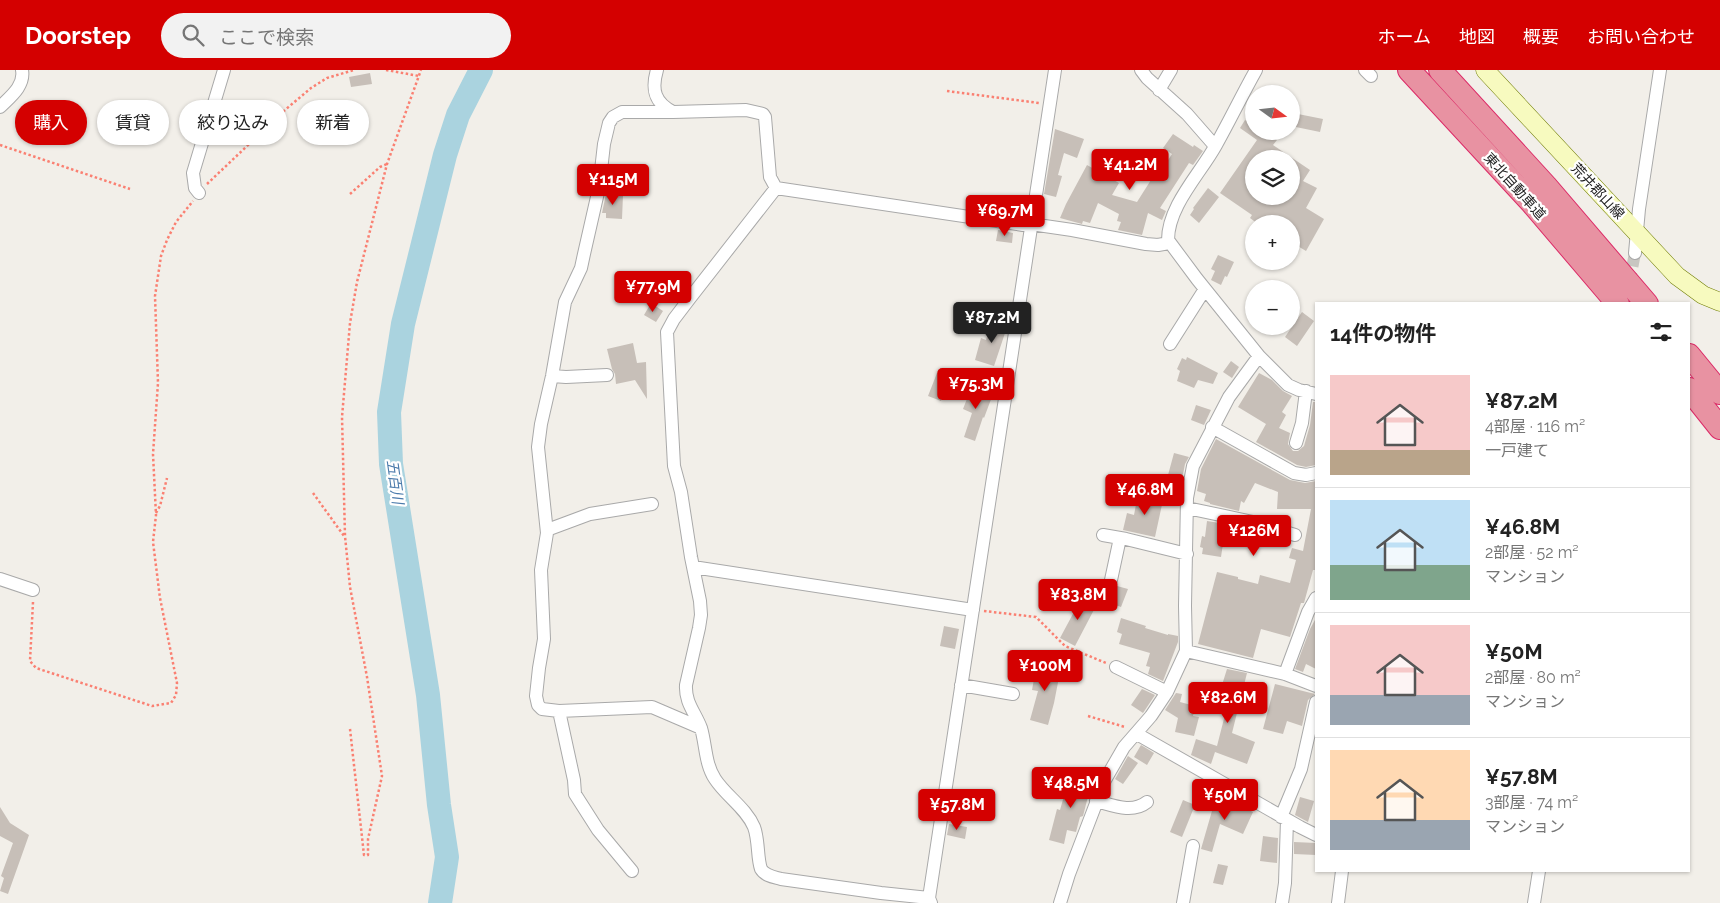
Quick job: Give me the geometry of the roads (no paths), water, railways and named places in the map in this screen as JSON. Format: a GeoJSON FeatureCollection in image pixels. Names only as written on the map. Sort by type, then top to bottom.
{"type":"FeatureCollection","features":[{"type":"Feature","properties":{"kind":"highway","name":"東北自動車道"},"geometry":{"type":"LineString","coordinates":[[1409,70],[1531,202],[1616,302]]}},
{"type":"Feature","properties":{"kind":"highway","name":"東北自動車道"},"geometry":{"type":"LineString","coordinates":[[1440,70],[1546,186],[1645,302]]}},
{"type":"Feature","properties":{"kind":"highway"},"geometry":{"type":"LineString","coordinates":[[1690,355],[1720,393]]}},
{"type":"Feature","properties":{"kind":"highway"},"geometry":{"type":"LineString","coordinates":[[1690,390],[1720,428]]}},
{"type":"Feature","properties":{"kind":"main road","name":"荒井郡山線"},"geometry":{"type":"LineString","coordinates":[[1485,70],[1677,276],[1703,295],[1720,302]]}},
{"type":"Feature","properties":{"kind":"street"},"geometry":{"type":"LineString","coordinates":[[0,107],[21,83],[22,70]]}},
{"type":"Feature","properties":{"kind":"street"},"geometry":{"type":"LineString","coordinates":[[199,193],[195,188],[193,173],[224,70]]}},
{"type":"Feature","properties":{"kind":"street"},"geometry":{"type":"LineString","coordinates":[[657,70],[654,84],[658,99],[665,108],[674,112]]}},
{"type":"Feature","properties":{"kind":"street"},"geometry":{"type":"LineString","coordinates":[[776,188],[684,305],[666,332],[674,466],[681,492],[701,615],[686,685],[686,696],[701,728],[706,758],[714,778],[747,815],[754,827],[759,846],[761,866],[765,873],[781,879],[930,901],[1054,70]]}},
{"type":"Feature","properties":{"kind":"street"},"geometry":{"type":"LineString","coordinates":[[1141,70],[1159,90],[1187,114],[1215,146]]}},
{"type":"Feature","properties":{"kind":"street"},"geometry":{"type":"LineString","coordinates":[[1159,90],[1171,70]]}},
{"type":"Feature","properties":{"kind":"street"},"geometry":{"type":"LineString","coordinates":[[1256,70],[1215,146],[1177,206],[1170,225],[1169,242],[1259,356],[1288,385],[1311,393],[1296,443]]}},
{"type":"Feature","properties":{"kind":"street"},"geometry":{"type":"LineString","coordinates":[[1635,253],[1660,70]]}},
{"type":"Feature","properties":{"kind":"street"},"geometry":{"type":"LineString","coordinates":[[701,728],[652,707],[559,712],[542,709],[538,705],[536,696],[544,639],[541,570],[547,530],[538,448],[541,424],[566,302],[580,268],[599,188],[604,144],[609,123],[613,116],[622,112],[746,110],[763,114],[765,117],[770,177],[776,188]]}},
{"type":"Feature","properties":{"kind":"street"},"geometry":{"type":"LineString","coordinates":[[776,188],[1023,225],[1031,224],[1146,244],[1158,245],[1169,242]]}},
{"type":"Feature","properties":{"kind":"street"},"geometry":{"type":"LineString","coordinates":[[1170,344],[1205,289]]}},
{"type":"Feature","properties":{"kind":"street"},"geometry":{"type":"LineString","coordinates":[[1060,903],[1096,801],[1111,767],[1167,692],[1186,651],[1185,606],[1188,486],[1193,466],[1212,428],[1229,397],[1259,356]]}},
{"type":"Feature","properties":{"kind":"street"},"geometry":{"type":"LineString","coordinates":[[552,376],[606,375]]}},
{"type":"Feature","properties":{"kind":"street"},"geometry":{"type":"LineString","coordinates":[[1212,428],[1294,473],[1315,474]]}},
{"type":"Feature","properties":{"kind":"street"},"geometry":{"type":"LineString","coordinates":[[547,530],[590,514],[652,504]]}},
{"type":"Feature","properties":{"kind":"street"},"geometry":{"type":"LineString","coordinates":[[1187,508],[1253,522],[1295,535]]}},
{"type":"Feature","properties":{"kind":"street"},"geometry":{"type":"LineString","coordinates":[[1103,535],[1187,554]]}},
{"type":"Feature","properties":{"kind":"street"},"geometry":{"type":"LineString","coordinates":[[1111,580],[1120,538]]}},
{"type":"Feature","properties":{"kind":"street"},"geometry":{"type":"LineString","coordinates":[[693,567],[973,610]]}},
{"type":"Feature","properties":{"kind":"street"},"geometry":{"type":"LineString","coordinates":[[0,580],[33,590]]}},
{"type":"Feature","properties":{"kind":"street"},"geometry":{"type":"LineString","coordinates":[[1285,674],[1308,612],[1315,600]]}},
{"type":"Feature","properties":{"kind":"street"},"geometry":{"type":"LineString","coordinates":[[1186,651],[1285,674],[1315,686]]}},
{"type":"Feature","properties":{"kind":"street"},"geometry":{"type":"LineString","coordinates":[[1116,668],[1167,692]]}},
{"type":"Feature","properties":{"kind":"street"},"geometry":{"type":"LineString","coordinates":[[961,685],[1013,694]]}},
{"type":"Feature","properties":{"kind":"street"},"geometry":{"type":"LineString","coordinates":[[1282,903],[1285,883],[1284,818],[1301,769],[1315,706]]}},
{"type":"Feature","properties":{"kind":"street"},"geometry":{"type":"LineString","coordinates":[[559,712],[576,794],[598,830],[632,871]]}},
{"type":"Feature","properties":{"kind":"street"},"geometry":{"type":"LineString","coordinates":[[1138,733],[1315,834]]}},
{"type":"Feature","properties":{"kind":"street"},"geometry":{"type":"LineString","coordinates":[[1096,801],[1129,809],[1142,807],[1147,802]]}},
{"type":"Feature","properties":{"kind":"street"},"geometry":{"type":"LineString","coordinates":[[1183,903],[1193,846]]}},
{"type":"Feature","properties":{"kind":"street"},"geometry":{"type":"LineString","coordinates":[[1338,903],[1342,872]]}},
{"type":"Feature","properties":{"kind":"street"},"geometry":{"type":"LineString","coordinates":[[1534,903],[1539,872]]}},
{"type":"Feature","properties":{"kind":"waterway","name":"五百川"},"geometry":{"type":"LineString","coordinates":[[440,903],[447,857],[439,805],[428,695],[391,464],[389,412],[403,324],[445,155],[458,115],[481,70]]}},
{"type":"Feature","properties":{"kind":"tunnel"},"geometry":{"type":"LineString","coordinates":[[1629,284],[1635,253]]}}]}
